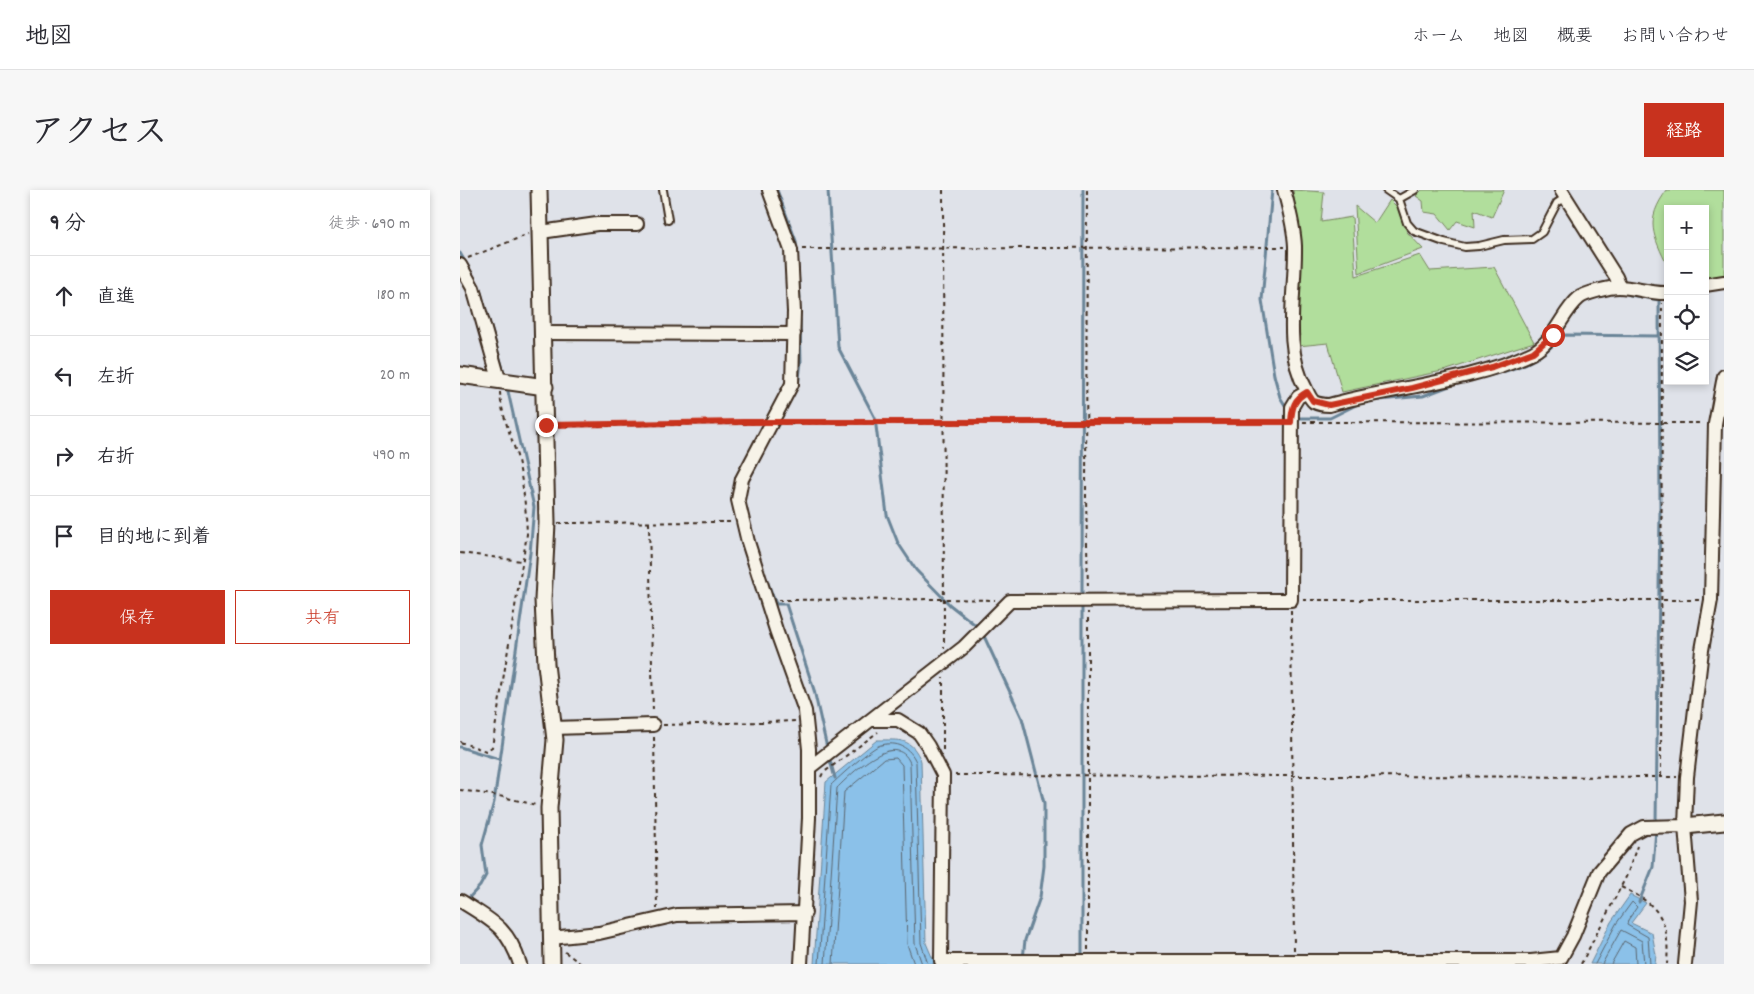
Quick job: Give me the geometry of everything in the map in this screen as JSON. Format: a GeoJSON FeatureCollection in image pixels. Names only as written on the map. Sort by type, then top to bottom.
{"type":"FeatureCollection","features":[{"type":"Feature","properties":{"kind":"street"},"geometry":{"type":"LineString","coordinates":[[539,190],[544,333],[547,523],[543,600],[546,664],[555,740],[549,808],[552,964]]}},
{"type":"Feature","properties":{"kind":"street"},"geometry":{"type":"LineString","coordinates":[[769,190],[791,250],[794,334],[792,384],[739,488],[738,500],[766,600],[805,711],[809,768],[802,964]]}},
{"type":"Feature","properties":{"kind":"street"},"geometry":{"type":"LineString","coordinates":[[1284,190],[1292,214],[1295,247],[1293,339],[1297,367],[1307,392],[1313,401],[1329,405],[1412,388],[1492,367],[1533,352],[1553,335],[1579,298],[1620,287],[1648,293],[1664,293]]}},
{"type":"Feature","properties":{"kind":"street"},"geometry":{"type":"LineString","coordinates":[[1563,194],[1616,277],[1620,287]]}},
{"type":"Feature","properties":{"kind":"street"},"geometry":{"type":"LineString","coordinates":[[541,232],[597,224],[637,224]]}},
{"type":"Feature","properties":{"kind":"street"},"geometry":{"type":"LineString","coordinates":[[460,263],[473,288],[499,380]]}},
{"type":"Feature","properties":{"kind":"street"},"geometry":{"type":"LineString","coordinates":[[1709,285],[1724,282]]}},
{"type":"Feature","properties":{"kind":"street"},"geometry":{"type":"LineString","coordinates":[[544,333],[794,334]]}},
{"type":"Feature","properties":{"kind":"street"},"geometry":{"type":"LineString","coordinates":[[460,375],[545,387]]}},
{"type":"Feature","properties":{"kind":"street"},"geometry":{"type":"LineString","coordinates":[[1685,964],[1690,901],[1690,825],[1687,777],[1702,650],[1711,600],[1715,424],[1724,376]]}},
{"type":"Feature","properties":{"kind":"street"},"geometry":{"type":"LineString","coordinates":[[809,768],[947,661],[1010,601],[1291,600],[1292,407],[1298,397],[1307,392]]}},
{"type":"Feature","properties":{"kind":"street"},"geometry":{"type":"LineString","coordinates":[[872,720],[893,720],[909,725],[919,733],[928,746],[943,775],[942,961],[1531,961],[1560,958],[1573,936],[1599,872],[1631,834],[1644,827],[1724,822]]}},
{"type":"Feature","properties":{"kind":"street"},"geometry":{"type":"LineString","coordinates":[[553,728],[654,725]]}},
{"type":"Feature","properties":{"kind":"street"},"geometry":{"type":"LineString","coordinates":[[461,901],[500,927],[509,936],[520,964]]}},
{"type":"Feature","properties":{"kind":"street"},"geometry":{"type":"LineString","coordinates":[[551,940],[600,933],[677,915],[805,913]]}},
{"type":"Feature","properties":{"kind":"lane"},"geometry":{"type":"LineString","coordinates":[[663,190],[668,220]]}},
{"type":"Feature","properties":{"kind":"lane"},"geometry":{"type":"LineString","coordinates":[[1386,190],[1399,199],[1407,223],[1414,231],[1444,242],[1465,247],[1504,240],[1532,239],[1542,232],[1563,194]]}},
{"type":"Feature","properties":{"kind":"lane"},"geometry":{"type":"LineString","coordinates":[[1399,199],[1415,190]]}},
{"type":"Feature","properties":{"kind":"path"},"geometry":{"type":"LineString","coordinates":[[943,190],[944,650],[947,661],[943,775],[1687,777]]}},
{"type":"Feature","properties":{"kind":"path"},"geometry":{"type":"LineString","coordinates":[[1087,190],[1086,497],[1088,601],[1086,664],[1088,962]]}},
{"type":"Feature","properties":{"kind":"path"},"geometry":{"type":"LineString","coordinates":[[460,263],[530,233],[541,232]]}},
{"type":"Feature","properties":{"kind":"path"},"geometry":{"type":"LineString","coordinates":[[791,250],[1295,247]]}},
{"type":"Feature","properties":{"kind":"path"},"geometry":{"type":"LineString","coordinates":[[1661,777],[1663,600],[1662,422],[1665,295]]}},
{"type":"Feature","properties":{"kind":"path"},"geometry":{"type":"LineString","coordinates":[[460,742],[486,751],[492,747],[527,534],[526,509],[517,457],[500,403],[499,380]]}},
{"type":"Feature","properties":{"kind":"path"},"geometry":{"type":"LineString","coordinates":[[546,425],[1291,422],[1662,422],[1715,424]]}},
{"type":"Feature","properties":{"kind":"path"},"geometry":{"type":"LineString","coordinates":[[547,523],[735,522],[743,520]]}},
{"type":"Feature","properties":{"kind":"path"},"geometry":{"type":"LineString","coordinates":[[460,553],[522,561]]}},
{"type":"Feature","properties":{"kind":"path"},"geometry":{"type":"LineString","coordinates":[[766,600],[944,599],[1010,601]]}},
{"type":"Feature","properties":{"kind":"path"},"geometry":{"type":"LineString","coordinates":[[1294,960],[1291,600],[1711,600]]}},
{"type":"Feature","properties":{"kind":"path"},"geometry":{"type":"LineString","coordinates":[[819,782],[823,773],[893,720]]}},
{"type":"Feature","properties":{"kind":"path"},"geometry":{"type":"LineString","coordinates":[[654,725],[806,721]]}},
{"type":"Feature","properties":{"kind":"path"},"geometry":{"type":"LineString","coordinates":[[460,790],[499,796],[549,808]]}},
{"type":"Feature","properties":{"kind":"path"},"geometry":{"type":"LineString","coordinates":[[1581,964],[1621,887],[1644,827]]}},
{"type":"Feature","properties":{"kind":"path"},"geometry":{"type":"LineString","coordinates":[[1621,887],[1650,902],[1661,919],[1665,934],[1667,964]]}},
{"type":"Feature","properties":{"kind":"path"},"geometry":{"type":"LineString","coordinates":[[551,940],[581,964]]}},
{"type":"Feature","properties":{"kind":"green space"},"geometry":{"type":"Polygon","coordinates":[[[1293,190],[1324,192],[1321,222],[1352,217],[1356,276],[1420,255],[1430,271],[1494,267],[1534,342],[1447,370],[1342,392],[1328,343],[1298,346],[1298,233],[1293,190]]]}},
{"type":"Feature","properties":{"kind":"green space"},"geometry":{"type":"Polygon","coordinates":[[[1422,190],[1504,190],[1492,217],[1474,210],[1475,227],[1457,221],[1450,230],[1437,214],[1424,212],[1423,201],[1416,196],[1422,190]]]}},
{"type":"Feature","properties":{"kind":"green space"},"geometry":{"type":"Polygon","coordinates":[[[1667,190],[1724,190],[1724,283],[1709,285],[1709,205],[1664,205],[1664,259],[1653,228],[1655,211],[1667,190]]]}},
{"type":"Feature","properties":{"kind":"green space"},"geometry":{"type":"Polygon","coordinates":[[[1390,200],[1399,209],[1407,232],[1423,249],[1359,273],[1355,206],[1375,223],[1390,200]]]}},
{"type":"Feature","properties":{"kind":"water"},"geometry":{"type":"Polygon","coordinates":[[[877,740],[898,740],[909,744],[921,761],[926,943],[935,964],[814,964],[826,782],[877,740]]]}},
{"type":"Feature","properties":{"kind":"water"},"geometry":{"type":"Polygon","coordinates":[[[1630,895],[1646,903],[1631,923],[1652,933],[1656,955],[1655,964],[1590,964],[1611,922],[1630,895]]]}},
{"type":"Feature","properties":{"kind":"waterway"},"geometry":{"type":"LineString","coordinates":[[777,190],[796,241],[800,298]]}},
{"type":"Feature","properties":{"kind":"waterway"},"geometry":{"type":"LineString","coordinates":[[828,190],[838,347],[875,418],[887,515],[898,543],[916,570],[950,605],[978,627]]}},
{"type":"Feature","properties":{"kind":"waterway"},"geometry":{"type":"LineString","coordinates":[[1082,597],[1083,190]]}},
{"type":"Feature","properties":{"kind":"waterway"},"geometry":{"type":"LineString","coordinates":[[1272,190],[1262,300],[1274,375],[1280,397],[1288,410]]}},
{"type":"Feature","properties":{"kind":"waterway"},"geometry":{"type":"LineString","coordinates":[[460,253],[472,274]]}},
{"type":"Feature","properties":{"kind":"waterway"},"geometry":{"type":"LineString","coordinates":[[481,293],[505,376]]}},
{"type":"Feature","properties":{"kind":"waterway"},"geometry":{"type":"LineString","coordinates":[[1630,295],[1659,300],[1660,510],[1656,823]]}},
{"type":"Feature","properties":{"kind":"waterway"},"geometry":{"type":"LineString","coordinates":[[798,386],[801,362],[800,320]]}},
{"type":"Feature","properties":{"kind":"waterway"},"geometry":{"type":"LineString","coordinates":[[1483,377],[1526,364],[1545,352],[1562,335],[1659,336]]}},
{"type":"Feature","properties":{"kind":"waterway"},"geometry":{"type":"LineString","coordinates":[[1368,401],[1423,396],[1452,385]]}},
{"type":"Feature","properties":{"kind":"waterway"},"geometry":{"type":"LineString","coordinates":[[466,901],[480,886],[486,875],[482,845],[494,802],[530,553],[534,507],[507,387]]}},
{"type":"Feature","properties":{"kind":"waterway"},"geometry":{"type":"LineString","coordinates":[[1295,418],[1330,418],[1360,403]]}},
{"type":"Feature","properties":{"kind":"waterway"},"geometry":{"type":"LineString","coordinates":[[746,485],[767,444]]}},
{"type":"Feature","properties":{"kind":"waterway"},"geometry":{"type":"LineString","coordinates":[[766,578],[776,604],[786,604],[814,690],[827,748]]}},
{"type":"Feature","properties":{"kind":"waterway"},"geometry":{"type":"LineString","coordinates":[[1082,603],[1082,957]]}},
{"type":"Feature","properties":{"kind":"waterway"},"geometry":{"type":"LineString","coordinates":[[983,634],[1022,718],[1044,803],[1044,866],[1040,897],[1025,940],[1023,959]]}},
{"type":"Feature","properties":{"kind":"waterway"},"geometry":{"type":"LineString","coordinates":[[460,747],[499,759]]}},
{"type":"Feature","properties":{"kind":"waterway"},"geometry":{"type":"LineString","coordinates":[[829,757],[835,778]]}},
{"type":"Feature","properties":{"kind":"waterway"},"geometry":{"type":"LineString","coordinates":[[1639,902],[1653,867],[1656,829]]}},
{"type":"Feature","properties":{"kind":"route"},"geometry":{"type":"LineString","coordinates":[[546,425],[743,422],[1087,424],[1291,422],[1292,407],[1298,397],[1307,392],[1313,401],[1329,405],[1384,392],[1412,388],[1492,367],[1533,352],[1553,335]]}}]}
